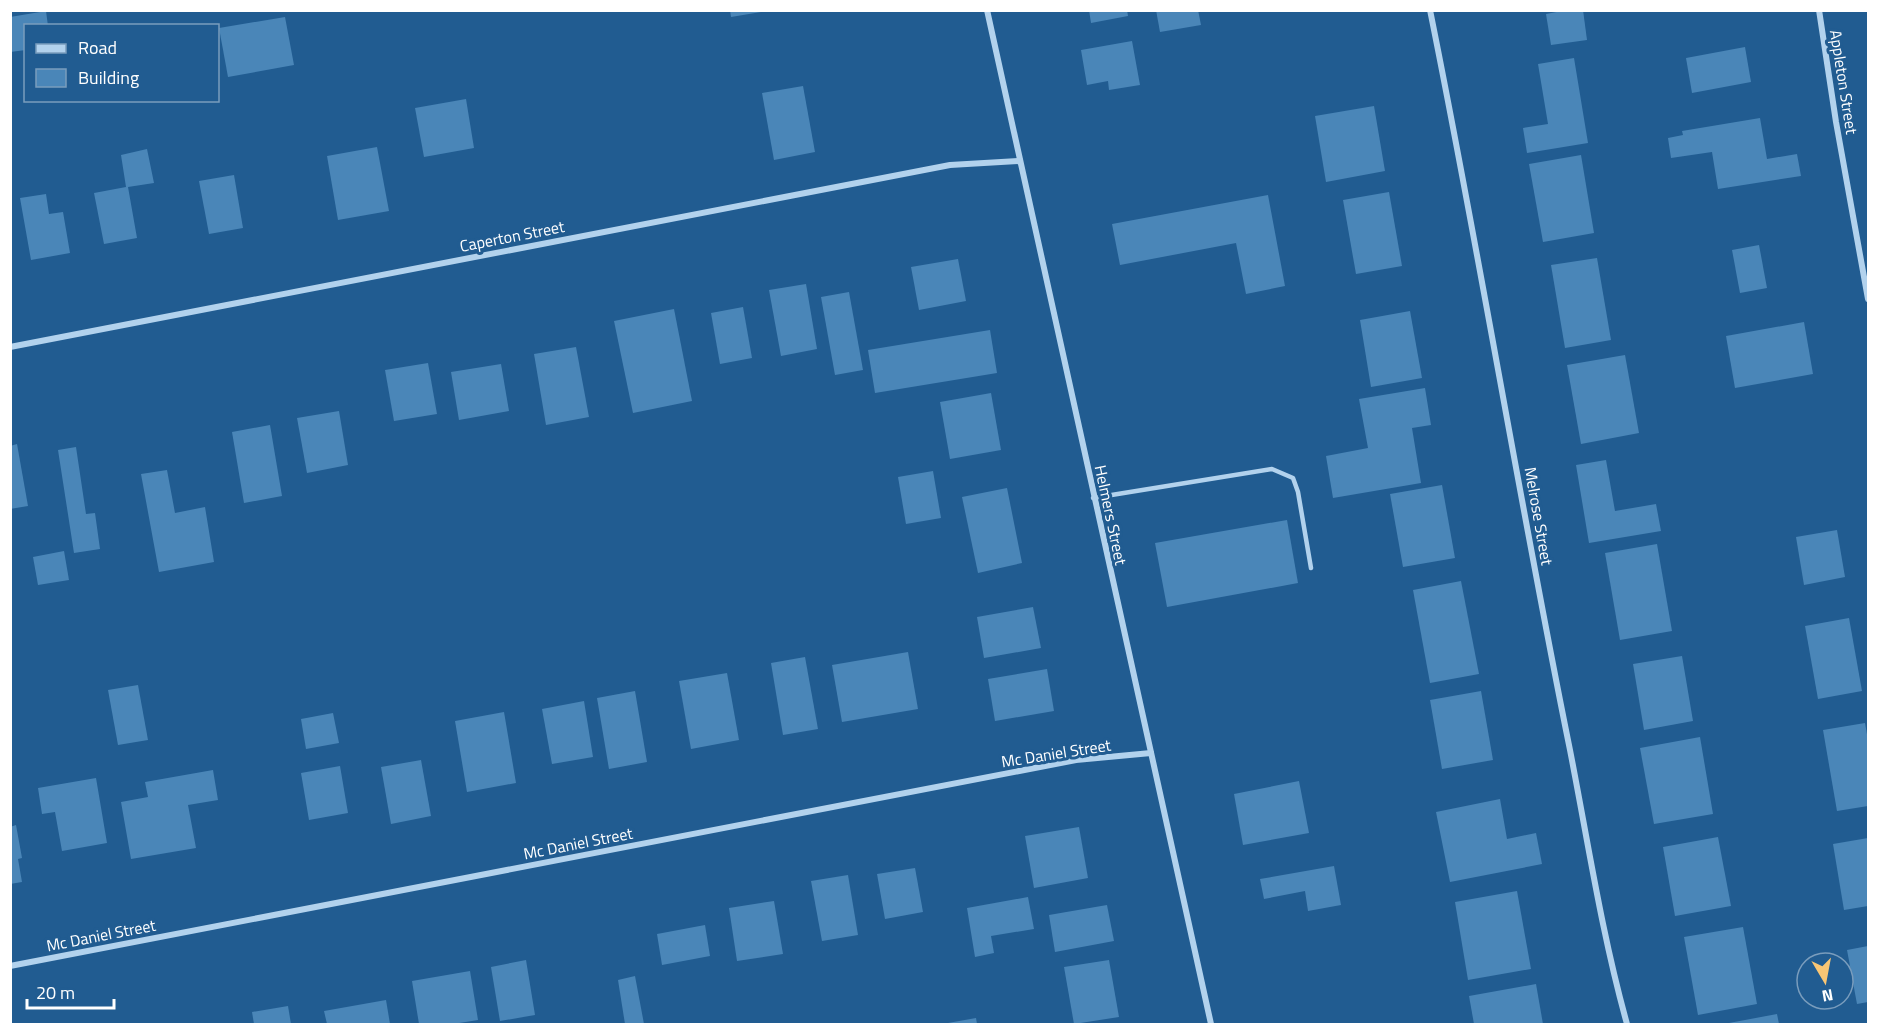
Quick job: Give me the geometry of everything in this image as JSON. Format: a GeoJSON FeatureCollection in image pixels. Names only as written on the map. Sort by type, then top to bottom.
{"type":"FeatureCollection","features":[{"type":"Feature","properties":{"kind":"street","name":"Helmers Street"},"geometry":{"type":"LineString","coordinates":[[987,10],[1093,498],[1212,1024]]}},
{"type":"Feature","properties":{"kind":"street","name":"Melrose Street"},"geometry":{"type":"LineString","coordinates":[[1430,10],[1611,969],[1627,1024]]}},
{"type":"Feature","properties":{"kind":"street","name":"Appleton Street"},"geometry":{"type":"LineString","coordinates":[[1819,10],[1836,122],[1869,299]]}},
{"type":"Feature","properties":{"kind":"street","name":"Caperton Street"},"geometry":{"type":"LineString","coordinates":[[10,347],[950,165],[1020,160]]}},
{"type":"Feature","properties":{"kind":"street","name":"Mc Daniel Street"},"geometry":{"type":"LineString","coordinates":[[10,966],[1076,760],[1151,753]]}},
{"type":"Feature","properties":{"kind":"lane"},"geometry":{"type":"LineString","coordinates":[[1093,498],[1272,469],[1293,478],[1299,492],[1311,568]]}},
{"type":"Feature","properties":{"kind":"building"},"geometry":{"type":"Polygon","coordinates":[[[730,10],[761,10],[761,12],[731,17],[730,10]]]}},
{"type":"Feature","properties":{"kind":"building"},"geometry":{"type":"Polygon","coordinates":[[[1089,10],[1127,10],[1128,16],[1091,23],[1089,10]]]}},
{"type":"Feature","properties":{"kind":"building"},"geometry":{"type":"Polygon","coordinates":[[[1156,10],[1198,10],[1201,25],[1160,32],[1156,10]]]}},
{"type":"Feature","properties":{"kind":"building"},"geometry":{"type":"Polygon","coordinates":[[[1583,10],[1587,40],[1551,45],[1546,14],[1583,10]]]}},
{"type":"Feature","properties":{"kind":"building"},"geometry":{"type":"Polygon","coordinates":[[[46,11],[48,24],[24,24],[24,50],[10,52],[10,17],[46,11]]]}},
{"type":"Feature","properties":{"kind":"building"},"geometry":{"type":"Polygon","coordinates":[[[285,17],[294,65],[228,77],[219,28],[285,17]]]}},
{"type":"Feature","properties":{"kind":"building"},"geometry":{"type":"Polygon","coordinates":[[[1132,41],[1140,85],[1109,90],[1108,81],[1087,85],[1081,50],[1132,41]]]}},
{"type":"Feature","properties":{"kind":"building"},"geometry":{"type":"Polygon","coordinates":[[[1745,47],[1751,82],[1692,93],[1686,58],[1745,47]]]}},
{"type":"Feature","properties":{"kind":"building"},"geometry":{"type":"Polygon","coordinates":[[[1574,58],[1588,143],[1527,153],[1523,128],[1548,124],[1538,64],[1574,58]]]}},
{"type":"Feature","properties":{"kind":"building"},"geometry":{"type":"Polygon","coordinates":[[[803,86],[815,152],[774,160],[762,93],[803,86]]]}},
{"type":"Feature","properties":{"kind":"building"},"geometry":{"type":"Polygon","coordinates":[[[466,99],[474,148],[424,157],[415,108],[466,99]]]}},
{"type":"Feature","properties":{"kind":"building"},"geometry":{"type":"Polygon","coordinates":[[[1374,106],[1385,171],[1326,182],[1315,116],[1374,106]]]}},
{"type":"Feature","properties":{"kind":"building"},"geometry":{"type":"Polygon","coordinates":[[[1760,118],[1767,159],[1797,154],[1801,176],[1718,189],[1712,152],[1671,158],[1668,138],[1683,135],[1682,131],[1760,118]]]}},
{"type":"Feature","properties":{"kind":"building"},"geometry":{"type":"Polygon","coordinates":[[[377,147],[389,211],[338,220],[327,156],[377,147]]]}},
{"type":"Feature","properties":{"kind":"building"},"geometry":{"type":"Polygon","coordinates":[[[147,149],[154,183],[128,187],[137,238],[104,244],[94,193],[126,187],[121,155],[147,149]]]}},
{"type":"Feature","properties":{"kind":"building"},"geometry":{"type":"Polygon","coordinates":[[[1581,155],[1594,233],[1543,242],[1529,164],[1581,155]]]}},
{"type":"Feature","properties":{"kind":"building"},"geometry":{"type":"Polygon","coordinates":[[[234,175],[243,228],[209,234],[199,181],[234,175]]]}},
{"type":"Feature","properties":{"kind":"building"},"geometry":{"type":"Polygon","coordinates":[[[1389,192],[1402,266],[1356,274],[1343,200],[1389,192]]]}},
{"type":"Feature","properties":{"kind":"building"},"geometry":{"type":"Polygon","coordinates":[[[46,194],[49,214],[63,212],[70,253],[31,260],[20,198],[46,194]]]}},
{"type":"Feature","properties":{"kind":"building"},"geometry":{"type":"Polygon","coordinates":[[[1268,195],[1285,286],[1246,294],[1236,243],[1120,265],[1112,224],[1268,195]]]}},
{"type":"Feature","properties":{"kind":"building"},"geometry":{"type":"Polygon","coordinates":[[[1759,245],[1767,288],[1740,293],[1732,250],[1759,245]]]}},
{"type":"Feature","properties":{"kind":"building"},"geometry":{"type":"Polygon","coordinates":[[[1597,258],[1611,340],[1565,348],[1551,265],[1597,258]]]}},
{"type":"Feature","properties":{"kind":"building"},"geometry":{"type":"Polygon","coordinates":[[[958,259],[966,301],[919,310],[911,267],[958,259]]]}},
{"type":"Feature","properties":{"kind":"building"},"geometry":{"type":"Polygon","coordinates":[[[806,284],[817,349],[781,356],[769,290],[806,284]]]}},
{"type":"Feature","properties":{"kind":"building"},"geometry":{"type":"Polygon","coordinates":[[[849,292],[863,370],[835,375],[821,297],[849,292]]]}},
{"type":"Feature","properties":{"kind":"building"},"geometry":{"type":"Polygon","coordinates":[[[743,307],[752,358],[720,364],[711,313],[743,307]]]}},
{"type":"Feature","properties":{"kind":"building"},"geometry":{"type":"Polygon","coordinates":[[[674,309],[692,401],[633,413],[614,321],[674,309]]]}},
{"type":"Feature","properties":{"kind":"building"},"geometry":{"type":"Polygon","coordinates":[[[1410,311],[1422,378],[1371,387],[1360,320],[1410,311]]]}},
{"type":"Feature","properties":{"kind":"building"},"geometry":{"type":"Polygon","coordinates":[[[1804,322],[1813,374],[1735,388],[1726,336],[1804,322]]]}},
{"type":"Feature","properties":{"kind":"building"},"geometry":{"type":"Polygon","coordinates":[[[990,330],[997,373],[875,393],[868,350],[990,330]]]}},
{"type":"Feature","properties":{"kind":"building"},"geometry":{"type":"Polygon","coordinates":[[[576,347],[589,417],[546,425],[534,354],[576,347]]]}},
{"type":"Feature","properties":{"kind":"building"},"geometry":{"type":"Polygon","coordinates":[[[1625,355],[1639,433],[1581,444],[1567,365],[1625,355]]]}},
{"type":"Feature","properties":{"kind":"building"},"geometry":{"type":"Polygon","coordinates":[[[428,363],[437,414],[394,421],[385,370],[428,363]]]}},
{"type":"Feature","properties":{"kind":"building"},"geometry":{"type":"Polygon","coordinates":[[[501,364],[509,411],[459,420],[451,372],[501,364]]]}},
{"type":"Feature","properties":{"kind":"building"},"geometry":{"type":"Polygon","coordinates":[[[1425,388],[1431,425],[1412,428],[1421,483],[1333,498],[1326,456],[1368,448],[1359,399],[1425,388]]]}},
{"type":"Feature","properties":{"kind":"building"},"geometry":{"type":"Polygon","coordinates":[[[991,393],[1001,450],[950,459],[940,402],[991,393]]]}},
{"type":"Feature","properties":{"kind":"building"},"geometry":{"type":"Polygon","coordinates":[[[339,411],[348,465],[307,473],[297,418],[339,411]]]}},
{"type":"Feature","properties":{"kind":"building"},"geometry":{"type":"Polygon","coordinates":[[[270,425],[282,496],[244,503],[232,432],[270,425]]]}},
{"type":"Feature","properties":{"kind":"building"},"geometry":{"type":"Polygon","coordinates":[[[17,444],[28,506],[10,509],[10,446],[17,444]]]}},
{"type":"Feature","properties":{"kind":"building"},"geometry":{"type":"Polygon","coordinates":[[[76,447],[86,514],[95,513],[100,549],[74,553],[58,450],[76,447]]]}},
{"type":"Feature","properties":{"kind":"building"},"geometry":{"type":"Polygon","coordinates":[[[1606,460],[1615,511],[1656,504],[1661,531],[1589,543],[1576,465],[1606,460]]]}},
{"type":"Feature","properties":{"kind":"building"},"geometry":{"type":"Polygon","coordinates":[[[167,470],[175,513],[205,507],[214,562],[159,572],[141,474],[167,470]]]}},
{"type":"Feature","properties":{"kind":"building"},"geometry":{"type":"Polygon","coordinates":[[[933,471],[941,518],[906,524],[898,477],[933,471]]]}},
{"type":"Feature","properties":{"kind":"building"},"geometry":{"type":"Polygon","coordinates":[[[1442,485],[1455,558],[1403,567],[1390,494],[1442,485]]]}},
{"type":"Feature","properties":{"kind":"building"},"geometry":{"type":"Polygon","coordinates":[[[1007,488],[1022,563],[978,573],[962,497],[1007,488]]]}},
{"type":"Feature","properties":{"kind":"building"},"geometry":{"type":"Polygon","coordinates":[[[1287,520],[1298,583],[1167,607],[1155,543],[1287,520]]]}},
{"type":"Feature","properties":{"kind":"building"},"geometry":{"type":"Polygon","coordinates":[[[1837,530],[1845,577],[1804,585],[1796,537],[1837,530]]]}},
{"type":"Feature","properties":{"kind":"building"},"geometry":{"type":"Polygon","coordinates":[[[1657,544],[1672,631],[1620,640],[1605,553],[1657,544]]]}},
{"type":"Feature","properties":{"kind":"building"},"geometry":{"type":"Polygon","coordinates":[[[64,551],[69,580],[38,585],[33,557],[64,551]]]}},
{"type":"Feature","properties":{"kind":"building"},"geometry":{"type":"Polygon","coordinates":[[[1461,581],[1479,674],[1430,683],[1413,590],[1461,581]]]}},
{"type":"Feature","properties":{"kind":"building"},"geometry":{"type":"Polygon","coordinates":[[[1033,607],[1041,648],[984,658],[977,617],[1033,607]]]}},
{"type":"Feature","properties":{"kind":"building"},"geometry":{"type":"Polygon","coordinates":[[[1849,618],[1862,691],[1818,699],[1805,626],[1849,618]]]}},
{"type":"Feature","properties":{"kind":"building"},"geometry":{"type":"Polygon","coordinates":[[[908,652],[918,709],[842,722],[832,665],[908,652]]]}},
{"type":"Feature","properties":{"kind":"building"},"geometry":{"type":"Polygon","coordinates":[[[1682,656],[1693,721],[1644,730],[1633,664],[1682,656]]]}},
{"type":"Feature","properties":{"kind":"building"},"geometry":{"type":"Polygon","coordinates":[[[805,657],[818,729],[783,735],[771,663],[805,657]]]}},
{"type":"Feature","properties":{"kind":"building"},"geometry":{"type":"Polygon","coordinates":[[[1047,669],[1054,711],[995,721],[988,679],[1047,669]]]}},
{"type":"Feature","properties":{"kind":"building"},"geometry":{"type":"Polygon","coordinates":[[[727,673],[739,740],[691,749],[679,681],[727,673]]]}},
{"type":"Feature","properties":{"kind":"building"},"geometry":{"type":"Polygon","coordinates":[[[138,685],[148,740],[118,745],[108,690],[138,685]]]}},
{"type":"Feature","properties":{"kind":"building"},"geometry":{"type":"Polygon","coordinates":[[[635,691],[647,762],[609,769],[597,698],[635,691]]]}},
{"type":"Feature","properties":{"kind":"building"},"geometry":{"type":"Polygon","coordinates":[[[1481,691],[1493,760],[1442,769],[1430,700],[1481,691]]]}},
{"type":"Feature","properties":{"kind":"building"},"geometry":{"type":"Polygon","coordinates":[[[584,701],[593,757],[552,764],[542,709],[584,701]]]}},
{"type":"Feature","properties":{"kind":"building"},"geometry":{"type":"Polygon","coordinates":[[[504,712],[516,783],[467,792],[455,721],[504,712]]]}},
{"type":"Feature","properties":{"kind":"building"},"geometry":{"type":"Polygon","coordinates":[[[333,713],[339,743],[306,749],[301,719],[333,713]]]}},
{"type":"Feature","properties":{"kind":"building"},"geometry":{"type":"Polygon","coordinates":[[[1865,723],[1868,740],[1868,806],[1837,811],[1823,730],[1865,723]]]}},
{"type":"Feature","properties":{"kind":"building"},"geometry":{"type":"Polygon","coordinates":[[[1700,737],[1713,814],[1654,824],[1640,748],[1700,737]]]}},
{"type":"Feature","properties":{"kind":"building"},"geometry":{"type":"Polygon","coordinates":[[[421,760],[431,816],[391,824],[381,767],[421,760]]]}},
{"type":"Feature","properties":{"kind":"building"},"geometry":{"type":"Polygon","coordinates":[[[340,766],[348,813],[309,820],[301,773],[340,766]]]}},
{"type":"Feature","properties":{"kind":"building"},"geometry":{"type":"Polygon","coordinates":[[[213,770],[218,800],[188,805],[196,848],[131,859],[121,802],[148,797],[145,782],[213,770]]]}},
{"type":"Feature","properties":{"kind":"building"},"geometry":{"type":"Polygon","coordinates":[[[96,778],[107,843],[62,851],[55,812],[42,814],[38,788],[96,778]]]}},
{"type":"Feature","properties":{"kind":"building"},"geometry":{"type":"Polygon","coordinates":[[[1299,781],[1309,833],[1243,845],[1234,794],[1299,781]]]}},
{"type":"Feature","properties":{"kind":"building"},"geometry":{"type":"Polygon","coordinates":[[[1500,799],[1507,839],[1536,833],[1542,864],[1450,882],[1436,812],[1500,799]]]}},
{"type":"Feature","properties":{"kind":"building"},"geometry":{"type":"Polygon","coordinates":[[[16,825],[22,858],[18,859],[22,882],[10,884],[10,827],[16,825]]]}},
{"type":"Feature","properties":{"kind":"building"},"geometry":{"type":"Polygon","coordinates":[[[1079,827],[1088,878],[1034,888],[1025,836],[1079,827]]]}},
{"type":"Feature","properties":{"kind":"building"},"geometry":{"type":"Polygon","coordinates":[[[1718,837],[1731,906],[1675,916],[1663,847],[1718,837]]]}},
{"type":"Feature","properties":{"kind":"building"},"geometry":{"type":"Polygon","coordinates":[[[1868,838],[1868,906],[1844,910],[1833,844],[1868,838]]]}},
{"type":"Feature","properties":{"kind":"building"},"geometry":{"type":"Polygon","coordinates":[[[1334,866],[1341,905],[1308,911],[1305,891],[1264,899],[1260,879],[1334,866]]]}},
{"type":"Feature","properties":{"kind":"building"},"geometry":{"type":"Polygon","coordinates":[[[915,868],[923,912],[885,919],[877,874],[915,868]]]}},
{"type":"Feature","properties":{"kind":"building"},"geometry":{"type":"Polygon","coordinates":[[[848,875],[858,935],[822,941],[811,881],[848,875]]]}},
{"type":"Feature","properties":{"kind":"building"},"geometry":{"type":"Polygon","coordinates":[[[1517,891],[1531,969],[1468,980],[1455,902],[1517,891]]]}},
{"type":"Feature","properties":{"kind":"building"},"geometry":{"type":"Polygon","coordinates":[[[1028,897],[1034,929],[991,936],[994,953],[975,957],[967,908],[1028,897]]]}},
{"type":"Feature","properties":{"kind":"building"},"geometry":{"type":"Polygon","coordinates":[[[774,901],[783,954],[737,961],[729,908],[774,901]]]}},
{"type":"Feature","properties":{"kind":"building"},"geometry":{"type":"Polygon","coordinates":[[[1107,905],[1114,941],[1055,952],[1049,915],[1107,905]]]}},
{"type":"Feature","properties":{"kind":"building"},"geometry":{"type":"Polygon","coordinates":[[[705,925],[710,956],[662,965],[657,934],[705,925]]]}},
{"type":"Feature","properties":{"kind":"building"},"geometry":{"type":"Polygon","coordinates":[[[1743,927],[1757,1004],[1698,1015],[1684,937],[1743,927]]]}},
{"type":"Feature","properties":{"kind":"building"},"geometry":{"type":"Polygon","coordinates":[[[1868,946],[1868,1002],[1857,1004],[1855,951],[1847,950],[1868,946]]]}},
{"type":"Feature","properties":{"kind":"building"},"geometry":{"type":"Polygon","coordinates":[[[526,960],[535,1015],[500,1021],[491,967],[526,960]]]}},
{"type":"Feature","properties":{"kind":"building"},"geometry":{"type":"Polygon","coordinates":[[[1109,960],[1119,1017],[1074,1024],[1064,967],[1109,960]]]}},
{"type":"Feature","properties":{"kind":"building"},"geometry":{"type":"Polygon","coordinates":[[[470,971],[478,1020],[453,1024],[419,1024],[412,981],[470,971]]]}},
{"type":"Feature","properties":{"kind":"building"},"geometry":{"type":"Polygon","coordinates":[[[635,976],[644,1024],[625,1024],[618,980],[635,976]]]}},
{"type":"Feature","properties":{"kind":"building"},"geometry":{"type":"Polygon","coordinates":[[[1536,984],[1543,1024],[1474,1024],[1469,996],[1536,984]]]}},
{"type":"Feature","properties":{"kind":"building"},"geometry":{"type":"Polygon","coordinates":[[[386,1000],[390,1024],[327,1024],[324,1011],[386,1000]]]}},
{"type":"Feature","properties":{"kind":"building"},"geometry":{"type":"Polygon","coordinates":[[[288,1006],[291,1024],[254,1024],[252,1012],[288,1006]]]}},
{"type":"Feature","properties":{"kind":"building"},"geometry":{"type":"Polygon","coordinates":[[[1777,1014],[1779,1024],[1729,1024],[1729,1023],[1777,1014]]]}},
{"type":"Feature","properties":{"kind":"building"},"geometry":{"type":"Polygon","coordinates":[[[976,1018],[977,1024],[948,1023],[976,1018]]]}}]}
